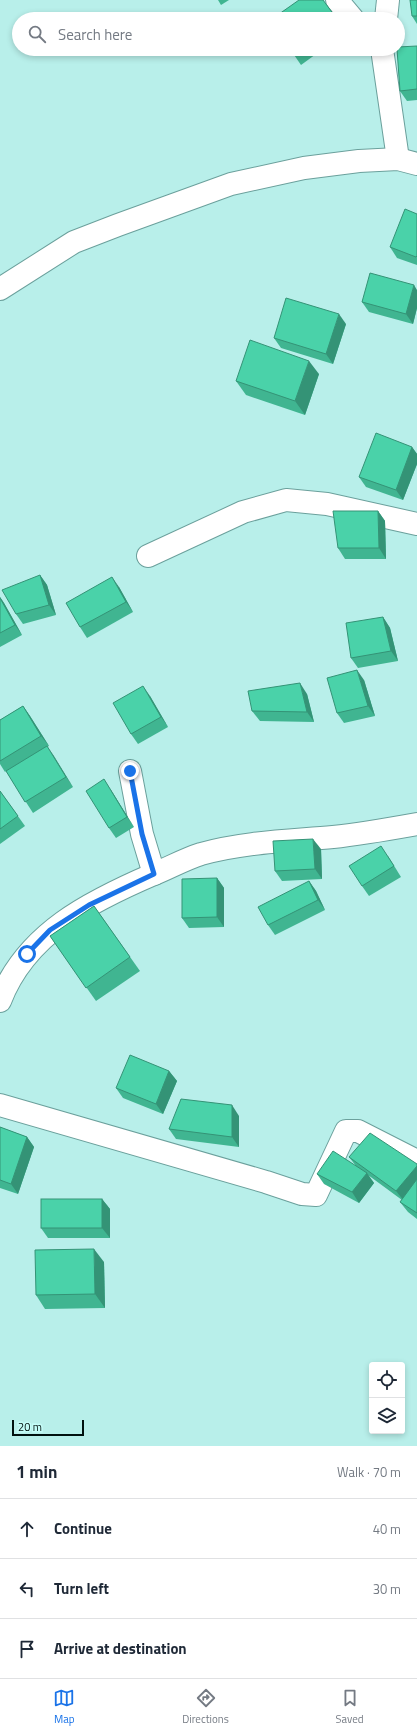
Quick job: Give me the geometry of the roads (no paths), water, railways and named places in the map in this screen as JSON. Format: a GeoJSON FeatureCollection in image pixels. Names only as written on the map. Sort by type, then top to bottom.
{"type":"FeatureCollection","features":[{"type":"Feature","properties":{"kind":"street"},"geometry":{"type":"LineString","coordinates":[[337,0],[347,12]]}},
{"type":"Feature","properties":{"kind":"street"},"geometry":{"type":"LineString","coordinates":[[387,12],[388,0]]}},
{"type":"Feature","properties":{"kind":"street"},"geometry":{"type":"LineString","coordinates":[[0,289],[74,242],[231,184],[304,168],[407,162],[382,56]]}},
{"type":"Feature","properties":{"kind":"street"},"geometry":{"type":"LineString","coordinates":[[148,556],[243,512],[286,500],[326,504],[417,524]]}},
{"type":"Feature","properties":{"kind":"street"},"geometry":{"type":"LineString","coordinates":[[130,771],[142,834],[154,874]]}},
{"type":"Feature","properties":{"kind":"street"},"geometry":{"type":"LineString","coordinates":[[0,1001],[27,954],[50,930],[89,905],[154,874],[201,854],[256,843],[335,837],[417,824]]}},
{"type":"Feature","properties":{"kind":"street"},"geometry":{"type":"LineString","coordinates":[[0,1106],[266,1182],[302,1194],[316,1195],[346,1131],[358,1131],[417,1161]]}}]}
